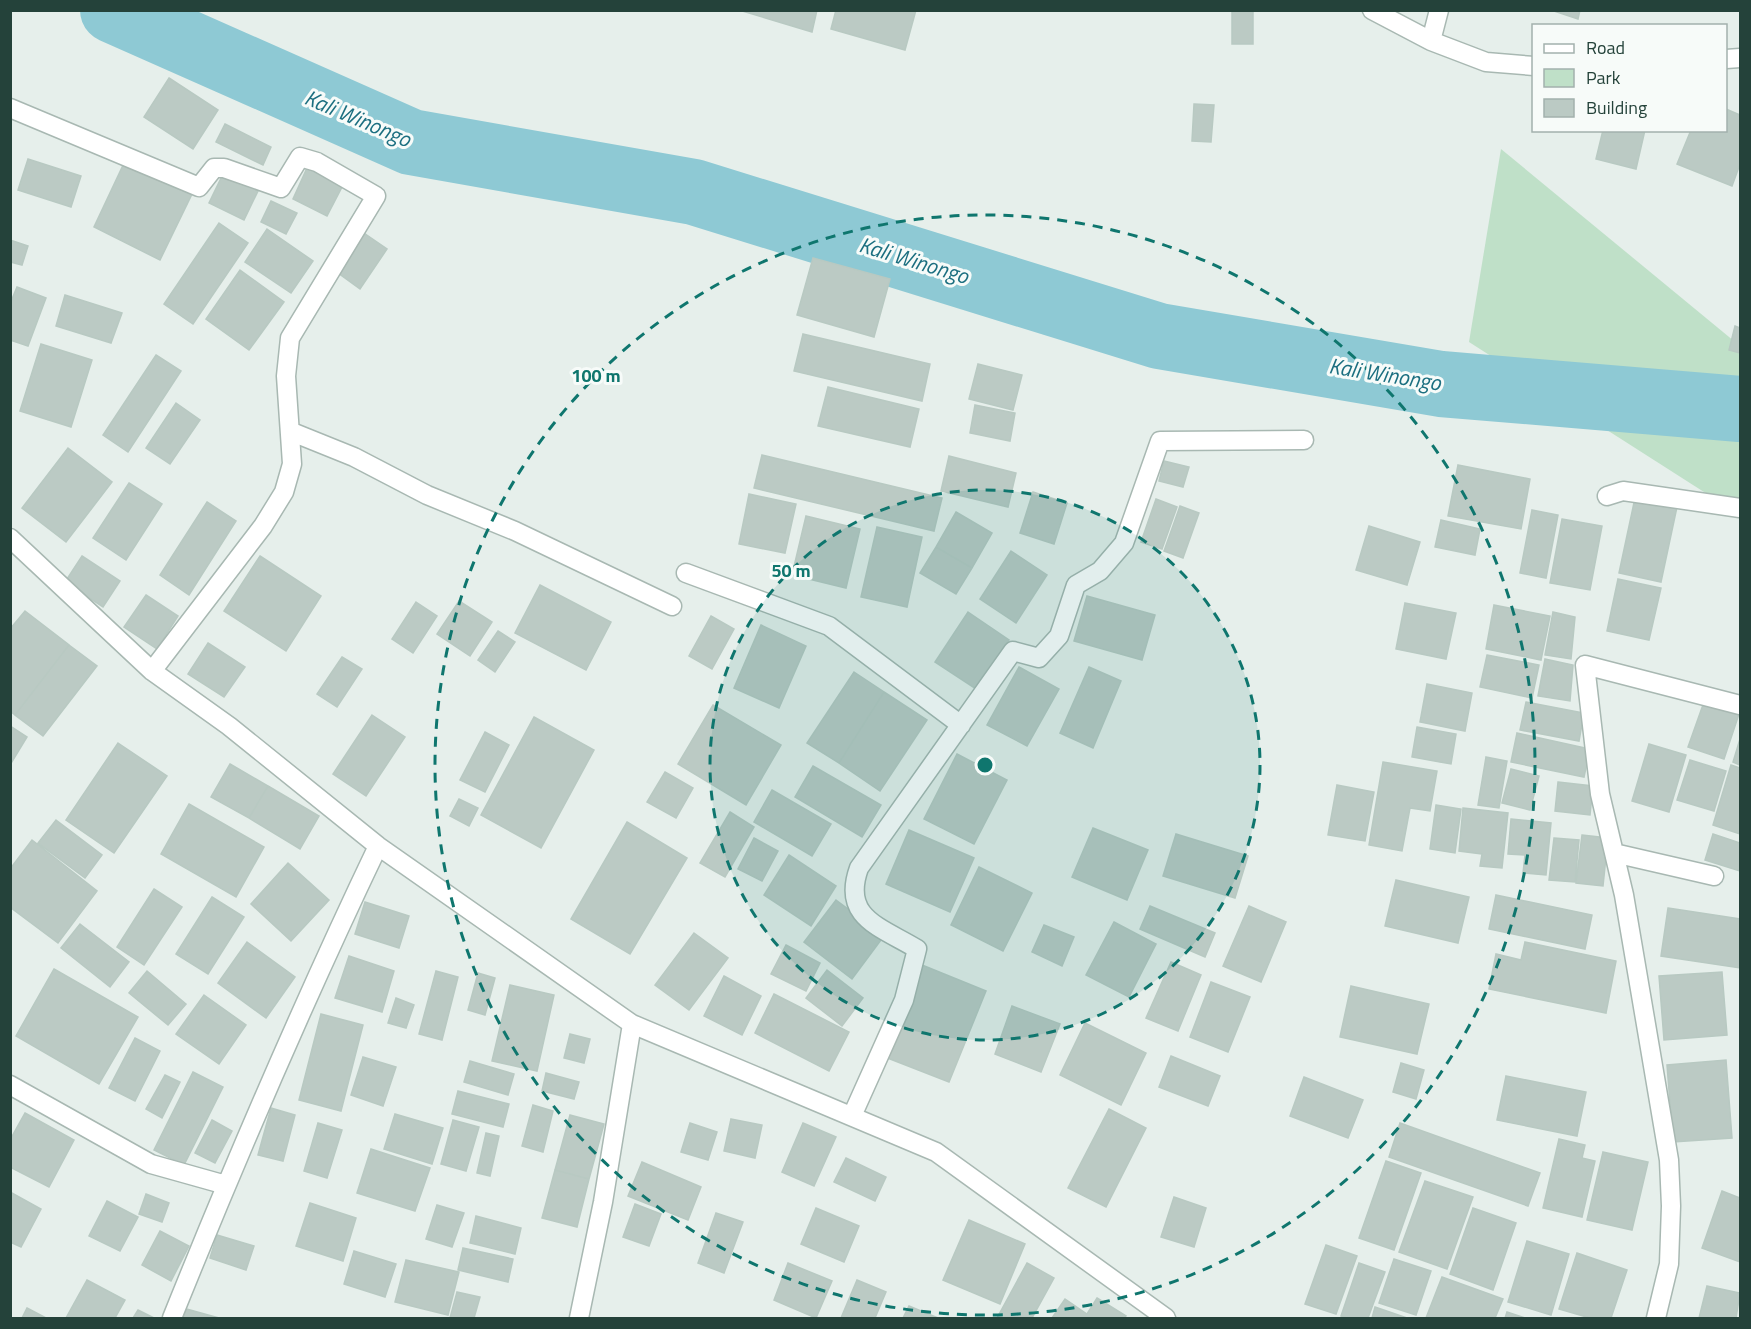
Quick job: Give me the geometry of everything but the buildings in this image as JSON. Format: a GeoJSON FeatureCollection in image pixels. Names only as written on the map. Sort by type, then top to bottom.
{"type":"FeatureCollection","features":[{"type":"Feature","properties":{"kind":"street"},"geometry":{"type":"LineString","coordinates":[[1372,10],[1431,41],[1486,62],[1532,66]]}},
{"type":"Feature","properties":{"kind":"street"},"geometry":{"type":"LineString","coordinates":[[1431,41],[1439,10]]}},
{"type":"Feature","properties":{"kind":"street"},"geometry":{"type":"LineString","coordinates":[[10,108],[199,187],[214,168],[224,168],[281,188],[300,157],[317,162],[376,196],[290,338],[286,376],[292,432],[292,464],[279,501],[263,526],[152,671]]}},
{"type":"Feature","properties":{"kind":"street"},"geometry":{"type":"LineString","coordinates":[[292,432],[354,457],[427,495],[515,531],[672,606]]}},
{"type":"Feature","properties":{"kind":"street"},"geometry":{"type":"LineString","coordinates":[[852,1116],[904,1000],[917,949],[864,917],[856,906],[853,884],[859,868],[1013,651],[1039,658],[1059,636],[1076,585],[1100,571],[1124,543],[1160,441],[1304,440]]}},
{"type":"Feature","properties":{"kind":"street"},"geometry":{"type":"LineString","coordinates":[[1608,496],[1623,491],[1740,508]]}},
{"type":"Feature","properties":{"kind":"street"},"geometry":{"type":"LineString","coordinates":[[10,538],[152,671],[229,726],[378,846],[632,1024],[936,1152],[1166,1318]]}},
{"type":"Feature","properties":{"kind":"street"},"geometry":{"type":"LineString","coordinates":[[686,573],[829,626],[961,725]]}},
{"type":"Feature","properties":{"kind":"street"},"geometry":{"type":"LineString","coordinates":[[1656,1318],[1669,1264],[1671,1206],[1669,1160],[1626,910],[1600,794],[1585,665],[1740,705]]}},
{"type":"Feature","properties":{"kind":"street"},"geometry":{"type":"LineString","coordinates":[[172,1318],[226,1185],[318,972],[378,846]]}},
{"type":"Feature","properties":{"kind":"street"},"geometry":{"type":"LineString","coordinates":[[1614,853],[1714,876]]}},
{"type":"Feature","properties":{"kind":"street"},"geometry":{"type":"LineString","coordinates":[[579,1318],[603,1202],[632,1024]]}},
{"type":"Feature","properties":{"kind":"street"},"geometry":{"type":"LineString","coordinates":[[10,1085],[152,1164],[226,1185]]}},
{"type":"Feature","properties":{"kind":"green space"},"geometry":{"type":"Polygon","coordinates":[[[1501,149],[1740,346],[1740,515],[1469,342],[1501,149]]]}},
{"type":"Feature","properties":{"kind":"waterway","name":"Kali Winongo"},"geometry":{"type":"LineString","coordinates":[[113,10],[411,142],[694,192],[1159,336],[1441,384],[1740,409]]}}]}
